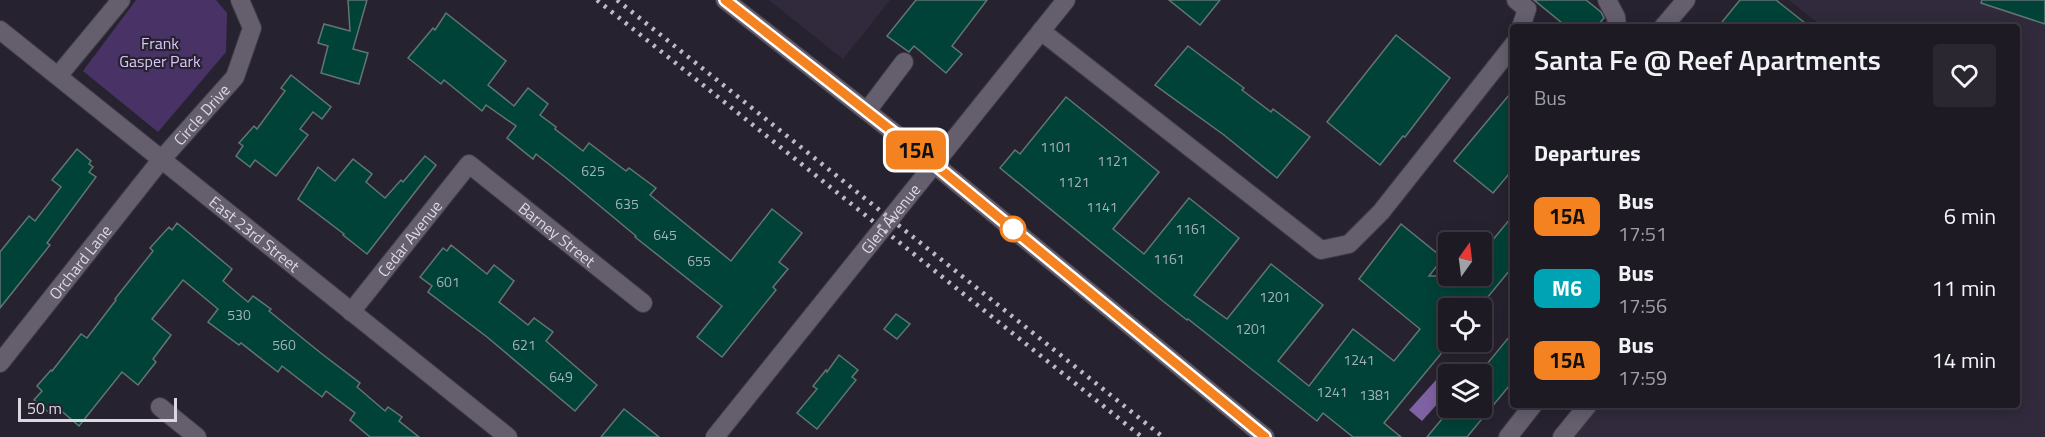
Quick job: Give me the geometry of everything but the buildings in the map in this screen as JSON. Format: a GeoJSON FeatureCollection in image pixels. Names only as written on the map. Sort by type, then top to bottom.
{"type":"FeatureCollection","features":[{"type":"Feature","properties":{"kind":"street"},"geometry":{"type":"LineString","coordinates":[[58,76],[122,0]]}},
{"type":"Feature","properties":{"kind":"street","name":"Circle Drive"},"geometry":{"type":"LineString","coordinates":[[161,160],[235,77],[252,28],[240,0]]}},
{"type":"Feature","properties":{"kind":"street"},"geometry":{"type":"LineString","coordinates":[[725,0],[934,164],[1265,437]]}},
{"type":"Feature","properties":{"kind":"street","name":"Glen Avenue"},"geometry":{"type":"LineString","coordinates":[[716,437],[1066,0]]}},
{"type":"Feature","properties":{"kind":"street"},"geometry":{"type":"LineString","coordinates":[[1516,0],[1527,9],[1522,24]]}},
{"type":"Feature","properties":{"kind":"street"},"geometry":{"type":"LineString","coordinates":[[1607,0],[1616,17],[1617,24]]}},
{"type":"Feature","properties":{"kind":"street"},"geometry":{"type":"LineString","coordinates":[[1666,24],[1686,0]]}},
{"type":"Feature","properties":{"kind":"street","name":"East 23rd Street"},"geometry":{"type":"LineString","coordinates":[[0,30],[508,437]]}},
{"type":"Feature","properties":{"kind":"street"},"geometry":{"type":"LineString","coordinates":[[1041,32],[1322,250],[1349,244],[1381,212],[1510,49]]}},
{"type":"Feature","properties":{"kind":"street"},"geometry":{"type":"LineString","coordinates":[[867,111],[904,62]]}},
{"type":"Feature","properties":{"kind":"street","name":"Orchard Lane"},"geometry":{"type":"LineString","coordinates":[[2,355],[161,160]]}},
{"type":"Feature","properties":{"kind":"street","name":"Cedar Avenue"},"geometry":{"type":"LineString","coordinates":[[351,312],[469,164]]}},
{"type":"Feature","properties":{"kind":"street","name":"Barney Street"},"geometry":{"type":"LineString","coordinates":[[469,164],[644,303]]}},
{"type":"Feature","properties":{"kind":"street"},"geometry":{"type":"LineString","coordinates":[[160,407],[197,437]]}},
{"type":"Feature","properties":{"kind":"street"},"geometry":{"type":"LineString","coordinates":[[1508,437],[1531,408]]}},
{"type":"Feature","properties":{"kind":"street"},"geometry":{"type":"LineString","coordinates":[[1562,437],[1586,408]]}},
{"type":"Feature","properties":{"kind":"shaded area"},"geometry":{"type":"Polygon","coordinates":[[[769,0],[890,0],[843,59],[769,0]]]}},
{"type":"Feature","properties":{"kind":"shaded area"},"geometry":{"type":"Polygon","coordinates":[[[1789,0],[2045,0],[2045,437],[1572,437],[1596,408],[2020,408],[2020,24],[1819,24],[1789,0]]]}},
{"type":"Feature","properties":{"kind":"shaded area"},"geometry":{"type":"Polygon","coordinates":[[[1436,380],[1438,382],[1438,403],[1422,421],[1409,410],[1436,380]]]}},
{"type":"Feature","properties":{"kind":"green space","name":"Frank Gasper Park"},"geometry":{"type":"Polygon","coordinates":[[[136,0],[216,0],[227,13],[226,52],[158,132],[83,71],[136,0]]]}},
{"type":"Feature","properties":{"kind":"railway"},"geometry":{"type":"LineString","coordinates":[[597,0],[1142,437]]}},
{"type":"Feature","properties":{"kind":"railway"},"geometry":{"type":"LineString","coordinates":[[617,0],[1163,437]]}},
{"type":"Feature","properties":{"kind":"bus line","name":"15A"},"geometry":{"type":"LineString","coordinates":[[725,0],[934,164],[1265,437]]}}]}
